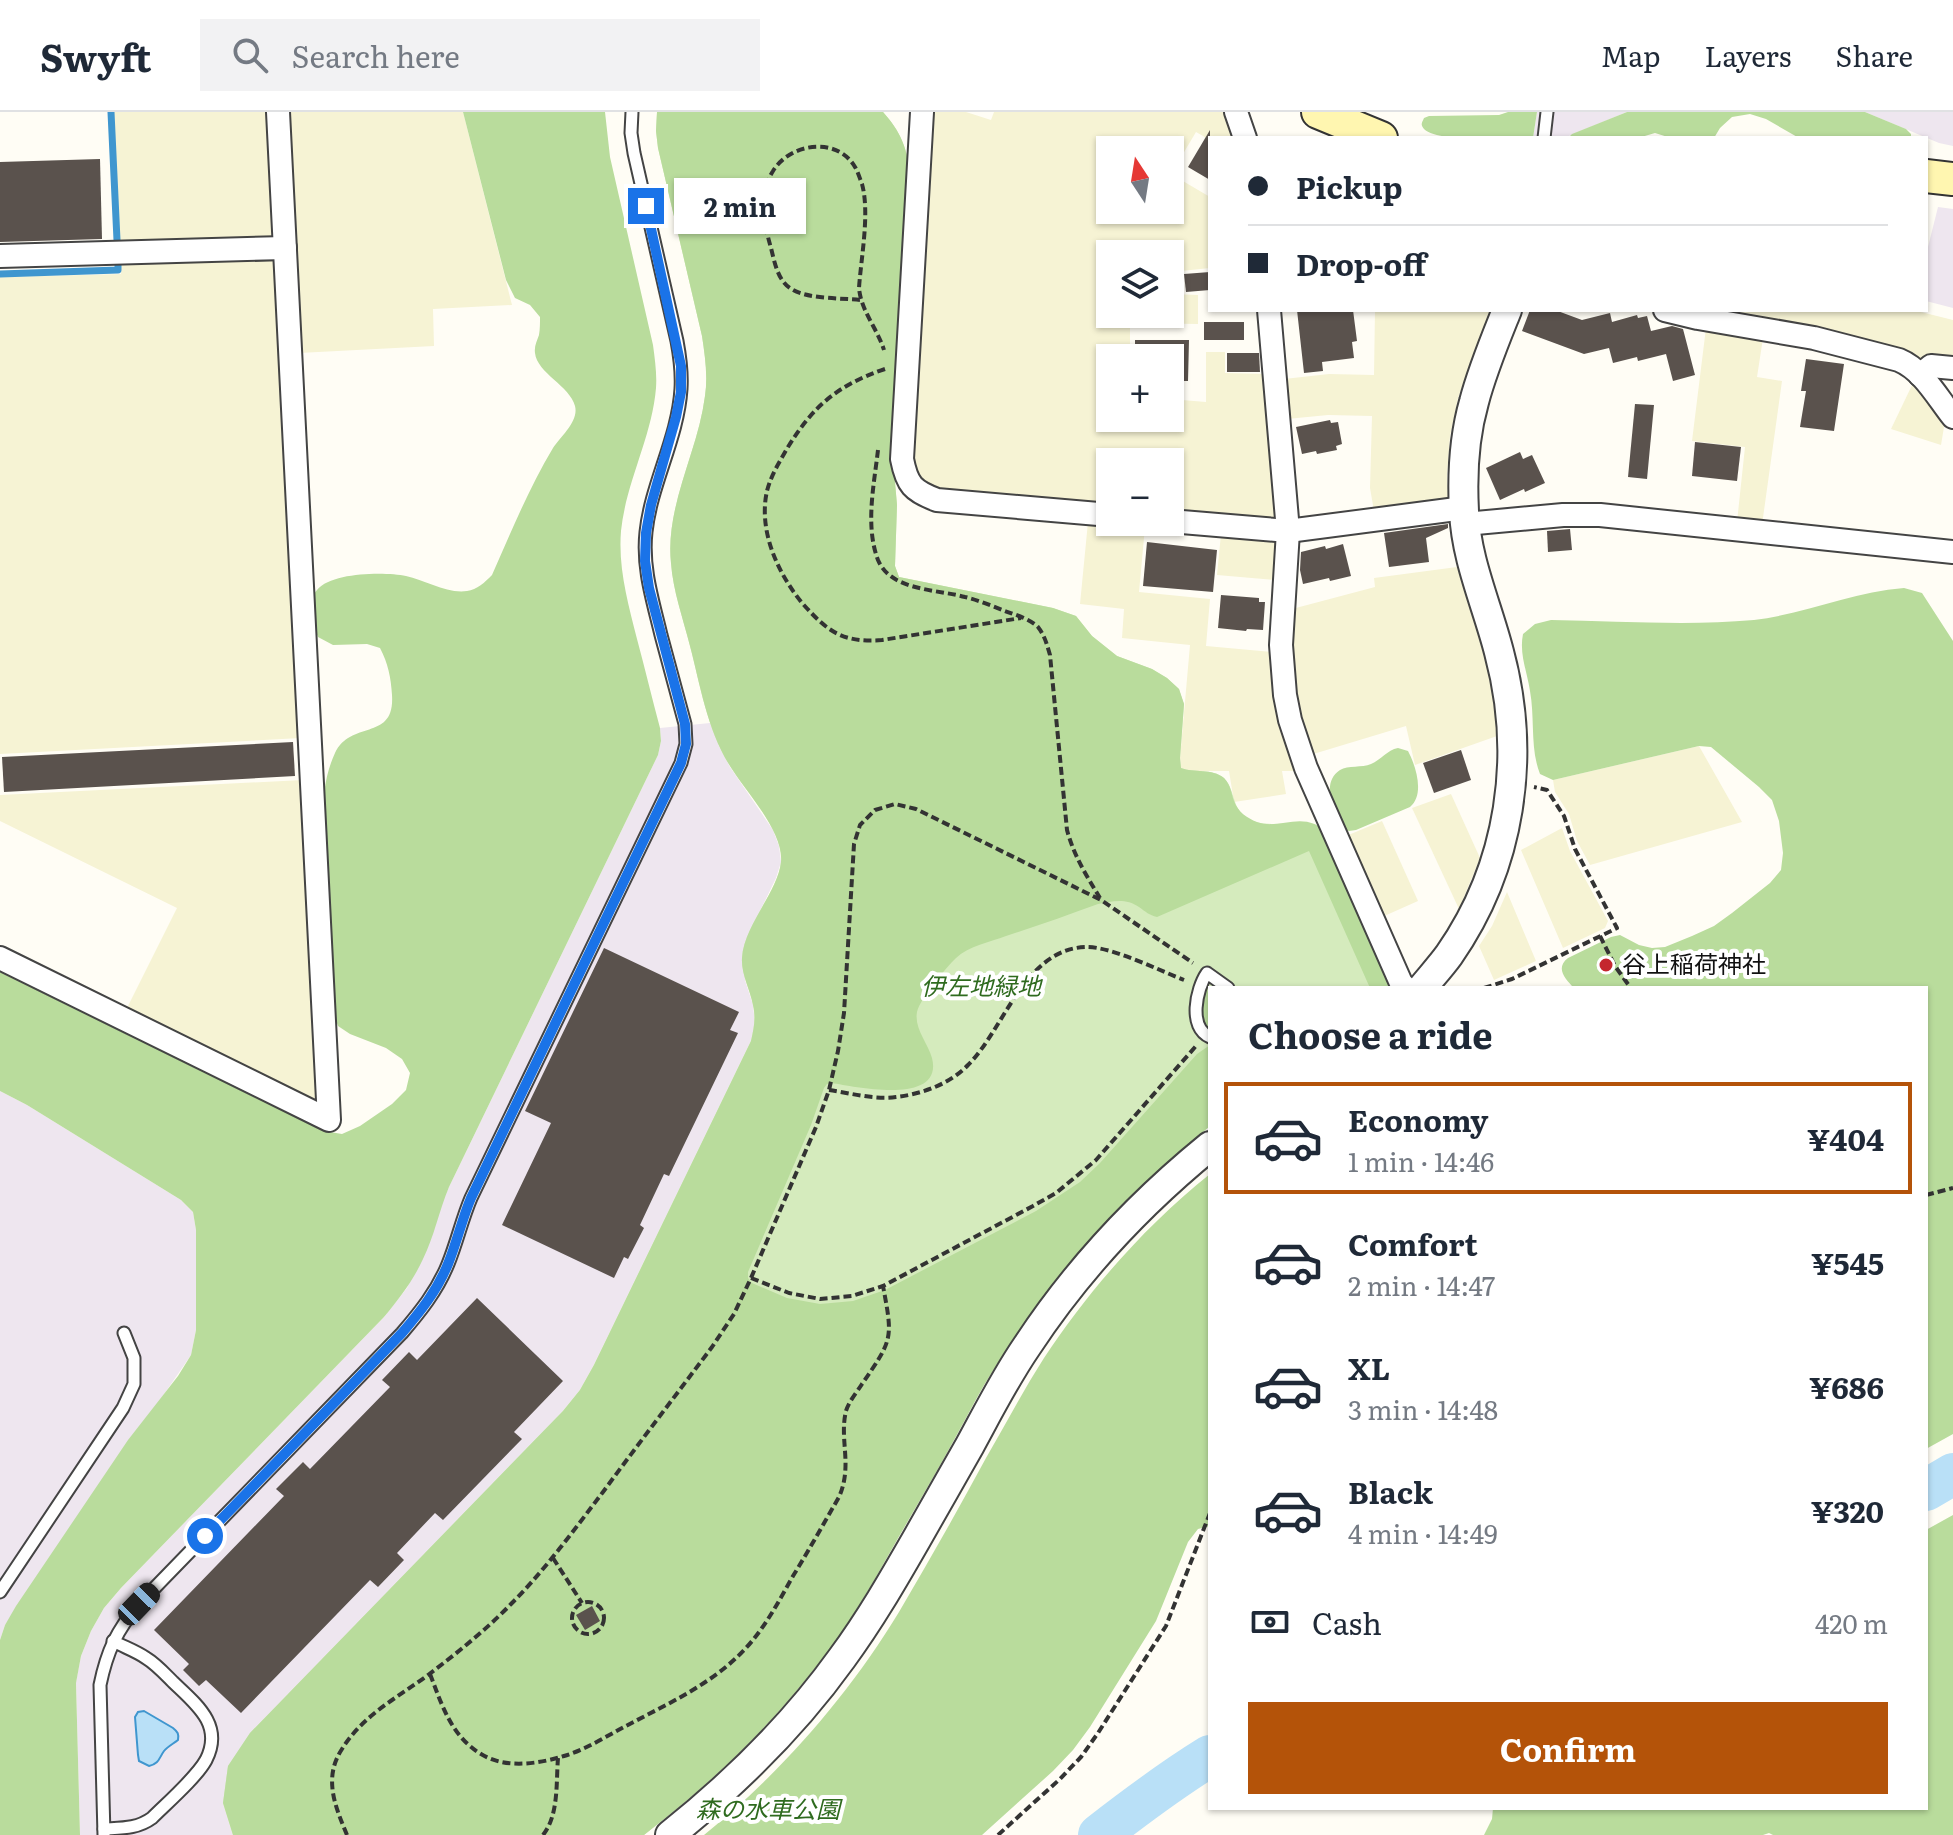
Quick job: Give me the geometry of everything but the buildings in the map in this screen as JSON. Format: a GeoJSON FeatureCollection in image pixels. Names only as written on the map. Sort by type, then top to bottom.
{"type":"FeatureCollection","features":[{"type":"Feature","properties":{"kind":"main road"},"geometry":{"type":"LineString","coordinates":[[1318,112],[1376,136]]}},
{"type":"Feature","properties":{"kind":"main road"},"geometry":{"type":"LineString","coordinates":[[1928,176],[1953,179]]}},
{"type":"Feature","properties":{"kind":"street"},"geometry":{"type":"LineString","coordinates":[[0,958],[329,1120],[278,112]]}},
{"type":"Feature","properties":{"kind":"street"},"geometry":{"type":"LineString","coordinates":[[922,112],[902,459],[906,478],[919,493],[937,500],[1096,514]]}},
{"type":"Feature","properties":{"kind":"street"},"geometry":{"type":"LineString","coordinates":[[1236,112],[1244,136]]}},
{"type":"Feature","properties":{"kind":"street"},"geometry":{"type":"LineString","coordinates":[[0,256],[285,248]]}},
{"type":"Feature","properties":{"kind":"street"},"geometry":{"type":"LineString","coordinates":[[1269,312],[1288,531],[1281,645],[1290,720],[1306,768],[1404,986]]}},
{"type":"Feature","properties":{"kind":"street"},"geometry":{"type":"LineString","coordinates":[[1424,986],[1449,955],[1473,916],[1492,874],[1505,830],[1512,785],[1514,739],[1509,694],[1469,551],[1463,476],[1466,439],[1474,402],[1506,312]]}},
{"type":"Feature","properties":{"kind":"street"},"geometry":{"type":"LineString","coordinates":[[1673,312],[1828,342],[1899,360],[1911,365],[1953,417]]}},
{"type":"Feature","properties":{"kind":"street"},"geometry":{"type":"LineString","coordinates":[[1920,375],[1931,366],[1953,368]]}},
{"type":"Feature","properties":{"kind":"street"},"geometry":{"type":"LineString","coordinates":[[1184,522],[1288,531],[1464,516],[1600,515],[1953,552]]}},
{"type":"Feature","properties":{"kind":"street"},"geometry":{"type":"LineString","coordinates":[[670,1835],[754,1761],[800,1711],[842,1658],[880,1602],[1027,1345],[1099,1253],[1139,1210],[1208,1148]]}},
{"type":"Feature","properties":{"kind":"lane"},"geometry":{"type":"LineString","coordinates":[[113,1641],[148,1659],[185,1694],[204,1713],[212,1738],[204,1763],[152,1818],[143,1825],[104,1832],[100,1685],[113,1641],[139,1604],[402,1333],[428,1302],[447,1267],[471,1198],[681,763],[686,744],[685,724],[649,588],[645,561],[651,505],[681,392],[681,366],[634,153],[632,112]]}},
{"type":"Feature","properties":{"kind":"lane"},"geometry":{"type":"LineString","coordinates":[[1544,136],[1547,112]]}},
{"type":"Feature","properties":{"kind":"lane"},"geometry":{"type":"LineString","coordinates":[[1208,1036],[1199,1028],[1197,1019],[1199,986],[1207,973],[1225,986]]}},
{"type":"Feature","properties":{"kind":"lane"},"geometry":{"type":"LineString","coordinates":[[0,1592],[123,1408],[134,1384],[134,1358],[124,1333]]}},
{"type":"Feature","properties":{"kind":"path"},"geometry":{"type":"LineString","coordinates":[[885,369],[861,377],[819,405],[803,424],[776,468],[767,491],[764,516],[768,540],[777,563],[794,593],[830,631],[864,642],[1022,617]]}},
{"type":"Feature","properties":{"kind":"path"},"geometry":{"type":"LineString","coordinates":[[1490,986],[1512,979],[1617,928],[1575,849],[1561,810],[1547,790],[1512,785]]}},
{"type":"Feature","properties":{"kind":"path"},"geometry":{"type":"LineString","coordinates":[[347,1835],[331,1788],[333,1769],[340,1751],[357,1728],[378,1709],[469,1643],[511,1605],[553,1558],[734,1314],[816,1127],[829,1090],[844,1013],[854,844],[860,825],[875,810],[895,804],[916,809],[1101,900],[1186,958]]}},
{"type":"Feature","properties":{"kind":"path"},"geometry":{"type":"LineString","coordinates":[[1600,936],[1629,986]]}},
{"type":"Feature","properties":{"kind":"path"},"geometry":{"type":"LineString","coordinates":[[829,1090],[894,1098],[920,1093],[945,1083],[966,1067],[984,1047],[1029,978],[1045,962],[1064,951],[1086,947],[1108,951],[1199,986]]}},
{"type":"Feature","properties":{"kind":"path"},"geometry":{"type":"LineString","coordinates":[[751,1278],[789,1293],[820,1299],[852,1296],[883,1286],[1033,1206],[1077,1178],[1208,1036]]}},
{"type":"Feature","properties":{"kind":"path"},"geometry":{"type":"LineString","coordinates":[[1928,1194],[1953,1188]]}},
{"type":"Feature","properties":{"kind":"path"},"geometry":{"type":"LineString","coordinates":[[430,1674],[447,1719],[462,1741],[483,1756],[509,1764],[558,1758],[592,1744],[693,1690],[721,1671],[746,1649],[767,1622],[845,1483],[847,1409],[883,1354],[890,1333],[883,1286]]}},
{"type":"Feature","properties":{"kind":"path"},"geometry":{"type":"LineString","coordinates":[[998,1835],[1081,1757],[1098,1733],[1166,1626],[1208,1518]]}},
{"type":"Feature","properties":{"kind":"path"},"geometry":{"type":"LineString","coordinates":[[553,1558],[582,1603]]}},
{"type":"Feature","properties":{"kind":"path"},"geometry":{"type":"LineString","coordinates":[[582,1603],[597,1604],[603,1610],[605,1618],[596,1633],[580,1633],[574,1626],[571,1618],[582,1603]]}},
{"type":"Feature","properties":{"kind":"path"},"geometry":{"type":"LineString","coordinates":[[543,1835],[554,1810],[558,1758]]}},
{"type":"Feature","properties":{"kind":"shaded area"},"geometry":{"type":"Polygon","coordinates":[[[114,112],[269,112],[275,234],[270,240],[120,244],[114,112]]]}},
{"type":"Feature","properties":{"kind":"shaded area"},"geometry":{"type":"Polygon","coordinates":[[[287,112],[463,112],[512,305],[433,309],[434,346],[299,353],[287,112]]]}},
{"type":"Feature","properties":{"kind":"shaded area"},"geometry":{"type":"Polygon","coordinates":[[[931,112],[966,112],[991,120],[994,112],[1227,112],[1235,136],[1208,136],[1208,139],[1196,132],[1184,152],[1184,136],[1096,136],[1096,224],[1184,224],[1184,182],[1208,196],[1208,268],[1184,271],[1184,240],[1096,240],[1096,328],[1130,328],[1130,344],[1096,344],[1096,432],[1184,432],[1184,400],[1206,402],[1206,352],[1225,352],[1225,373],[1266,374],[1278,516],[1273,521],[1184,513],[1184,448],[1096,448],[1096,506],[939,491],[924,486],[914,474],[911,458],[931,112]]]}},
{"type":"Feature","properties":{"kind":"shaded area"},"geometry":{"type":"Polygon","coordinates":[[[1537,112],[1627,112],[1569,136],[1533,136],[1537,112]]]}},
{"type":"Feature","properties":{"kind":"shaded area"},"geometry":{"type":"Polygon","coordinates":[[[1865,112],[1953,112],[1953,146],[1865,112]]]}},
{"type":"Feature","properties":{"kind":"shaded area"},"geometry":{"type":"Polygon","coordinates":[[[1938,207],[1953,209],[1953,308],[1928,302],[1928,247],[1938,207]]]}},
{"type":"Feature","properties":{"kind":"shaded area"},"geometry":{"type":"Polygon","coordinates":[[[271,257],[277,262],[301,738],[0,754],[0,277],[121,274],[121,261],[271,257]]]}},
{"type":"Feature","properties":{"kind":"shaded area"},"geometry":{"type":"Polygon","coordinates":[[[1184,294],[1198,295],[1198,324],[1184,324],[1184,294]]]}},
{"type":"Feature","properties":{"kind":"shaded area"},"geometry":{"type":"Polygon","coordinates":[[[1375,312],[1489,312],[1458,398],[1450,436],[1448,496],[1442,502],[1374,511],[1370,488],[1372,416],[1328,415],[1287,419],[1284,379],[1329,374],[1374,375],[1375,312]]]}},
{"type":"Feature","properties":{"kind":"shaded area"},"geometry":{"type":"Polygon","coordinates":[[[1713,312],[1921,312],[1953,320],[1953,363],[1918,359],[1902,352],[1713,312]]]}},
{"type":"Feature","properties":{"kind":"shaded area"},"geometry":{"type":"Polygon","coordinates":[[[1706,328],[1763,338],[1757,377],[1782,381],[1762,525],[1737,522],[1745,447],[1692,441],[1706,328]]]}},
{"type":"Feature","properties":{"kind":"shaded area"},"geometry":{"type":"Polygon","coordinates":[[[1914,381],[1945,421],[1941,445],[1891,429],[1914,381]]]}},
{"type":"Feature","properties":{"kind":"shaded area"},"geometry":{"type":"Polygon","coordinates":[[[1088,522],[1096,523],[1096,536],[1144,536],[1139,592],[1210,599],[1206,646],[1272,652],[1298,771],[1282,771],[1286,794],[1234,802],[1229,771],[1190,771],[1181,768],[1190,645],[1122,638],[1124,609],[1080,604],[1088,522]]]}},
{"type":"Feature","properties":{"kind":"shaded area"},"geometry":{"type":"Polygon","coordinates":[[[1221,534],[1274,539],[1279,545],[1276,580],[1217,575],[1221,534]]]}},
{"type":"Feature","properties":{"kind":"shaded area"},"geometry":{"type":"Polygon","coordinates":[[[1457,567],[1494,696],[1497,736],[1415,765],[1406,726],[1310,755],[1291,669],[1292,609],[1375,587],[1374,578],[1457,567]]]}},
{"type":"Feature","properties":{"kind":"shaded area"},"geometry":{"type":"Polygon","coordinates":[[[710,723],[730,767],[773,830],[779,846],[781,862],[776,878],[746,940],[745,980],[755,1024],[751,1041],[580,1390],[223,1803],[233,1835],[80,1835],[76,1682],[81,1656],[104,1608],[384,1317],[407,1288],[435,1227],[449,1187],[658,755],[660,728],[710,723]]]}},
{"type":"Feature","properties":{"kind":"shaded area"},"geometry":{"type":"Polygon","coordinates":[[[1699,746],[1742,822],[1590,865],[1577,841],[1569,814],[1555,792],[1553,780],[1699,746]]]}},
{"type":"Feature","properties":{"kind":"shaded area"},"geometry":{"type":"Polygon","coordinates":[[[303,780],[319,1099],[314,1102],[126,1010],[177,908],[0,821],[0,795],[303,780]]]}},
{"type":"Feature","properties":{"kind":"shaded area"},"geometry":{"type":"Polygon","coordinates":[[[1451,794],[1480,858],[1459,909],[1412,808],[1451,794]]]}},
{"type":"Feature","properties":{"kind":"shaded area"},"geometry":{"type":"Polygon","coordinates":[[[1382,821],[1418,901],[1382,917],[1346,836],[1382,821]]]}},
{"type":"Feature","properties":{"kind":"shaded area"},"geometry":{"type":"Polygon","coordinates":[[[1562,828],[1570,851],[1608,921],[1605,928],[1563,948],[1521,850],[1562,828]]]}},
{"type":"Feature","properties":{"kind":"shaded area"},"geometry":{"type":"Polygon","coordinates":[[[1507,892],[1536,961],[1494,980],[1479,946],[1507,892]]]}},
{"type":"Feature","properties":{"kind":"shaded area"},"geometry":{"type":"Polygon","coordinates":[[[0,1091],[181,1200],[193,1212],[196,1230],[196,1330],[191,1355],[5,1625],[0,1640],[0,1091]]]}},
{"type":"Feature","properties":{"kind":"green space"},"geometry":{"type":"Polygon","coordinates":[[[463,112],[605,112],[610,157],[656,367],[654,406],[628,495],[620,545],[627,599],[660,728],[658,755],[449,1187],[427,1251],[410,1282],[384,1317],[121,1588],[104,1608],[91,1631],[81,1656],[76,1683],[80,1835],[0,1835],[0,1640],[16,1606],[128,1440],[191,1355],[196,1330],[196,1230],[193,1212],[181,1200],[0,1091],[0,972],[324,1131],[342,1134],[360,1126],[406,1090],[410,1073],[402,1059],[386,1048],[338,1026],[332,1009],[323,836],[325,785],[335,753],[351,736],[380,725],[387,719],[391,710],[390,677],[380,648],[367,644],[333,645],[318,637],[312,601],[324,584],[359,575],[406,576],[459,591],[481,585],[492,575],[536,479],[576,412],[567,392],[537,360],[535,348],[540,317],[530,305],[515,298],[506,280],[463,112]]]}},
{"type":"Feature","properties":{"kind":"green space","name":"伊左地緑地"},"geometry":{"type":"Polygon","coordinates":[[[657,112],[883,112],[898,132],[907,155],[893,460],[897,505],[895,566],[899,577],[1053,608],[1076,616],[1092,636],[1117,656],[1167,678],[1179,689],[1184,704],[1181,768],[1214,773],[1224,778],[1241,813],[1252,821],[1315,824],[1388,986],[1208,986],[1208,1128],[1114,1214],[1032,1312],[984,1385],[856,1610],[807,1678],[742,1749],[644,1835],[233,1835],[223,1803],[228,1766],[250,1733],[580,1390],[751,1041],[754,1010],[742,958],[749,933],[779,873],[780,851],[771,827],[718,743],[706,711],[674,584],[670,542],[673,521],[701,417],[706,374],[702,336],[656,131],[657,112]]]}},
{"type":"Feature","properties":{"kind":"green space","name":"伊左地緑地"},"geometry":{"type":"Polygon","coordinates":[[[657,112],[883,112],[889,119],[902,140],[910,172],[893,460],[897,505],[895,566],[899,577],[1053,608],[1076,616],[1092,636],[1117,656],[1167,678],[1179,689],[1184,704],[1181,768],[1214,773],[1224,778],[1238,808],[1253,820],[1264,824],[1307,822],[1317,825],[1324,832],[1388,975],[1389,986],[1369,986],[1309,851],[1157,917],[1129,902],[1098,904],[961,954],[934,984],[917,1012],[919,1030],[932,1058],[932,1073],[925,1083],[896,1090],[832,1083],[824,1088],[748,1272],[752,1283],[787,1298],[820,1304],[853,1301],[885,1290],[1036,1211],[1080,1182],[1197,1054],[1208,1046],[1208,1128],[1114,1214],[1032,1312],[984,1385],[856,1610],[807,1678],[742,1749],[644,1835],[233,1835],[223,1803],[228,1766],[250,1733],[580,1390],[751,1041],[754,1010],[742,958],[749,933],[779,873],[780,851],[771,827],[718,743],[706,711],[674,584],[670,542],[673,521],[701,417],[706,374],[702,336],[656,131],[657,112]]]}},
{"type":"Feature","properties":{"kind":"green space"},"geometry":{"type":"Polygon","coordinates":[[[1537,112],[1533,136],[1444,136],[1424,129],[1422,125],[1424,118],[1429,116],[1537,112]]]}},
{"type":"Feature","properties":{"kind":"green space"},"geometry":{"type":"Polygon","coordinates":[[[1627,112],[1865,112],[1906,129],[1911,136],[1796,136],[1766,119],[1750,114],[1732,117],[1715,136],[1665,136],[1655,133],[1645,136],[1570,136],[1627,112]]]}},
{"type":"Feature","properties":{"kind":"green space"},"geometry":{"type":"Polygon","coordinates":[[[1904,588],[1922,593],[1953,641],[1953,1434],[1928,1448],[1928,986],[1572,986],[1562,970],[1568,958],[1620,935],[1639,945],[1665,947],[1714,926],[1770,883],[1781,870],[1783,853],[1779,821],[1772,800],[1711,747],[1699,746],[1553,780],[1540,774],[1522,649],[1523,634],[1535,624],[1551,620],[1678,623],[1754,620],[1904,588]]]}},
{"type":"Feature","properties":{"kind":"green space"},"geometry":{"type":"Polygon","coordinates":[[[1398,748],[1408,751],[1414,764],[1418,780],[1415,802],[1356,830],[1344,829],[1331,799],[1334,776],[1343,768],[1371,764],[1398,748]]]}},
{"type":"Feature","properties":{"kind":"green space"},"geometry":{"type":"Polygon","coordinates":[[[1208,989],[1208,1028],[1202,1014],[1203,994],[1208,989]]]}},
{"type":"Feature","properties":{"kind":"green space","name":"森の水車公園"},"geometry":{"type":"Polygon","coordinates":[[[1208,1176],[1208,1526],[1198,1529],[1188,1542],[1156,1621],[1073,1750],[982,1835],[704,1835],[786,1760],[858,1674],[899,1612],[1021,1395],[1061,1333],[1099,1283],[1208,1176]]]}},
{"type":"Feature","properties":{"kind":"green space"},"geometry":{"type":"Polygon","coordinates":[[[1953,1515],[1953,1835],[1484,1835],[1493,1810],[1928,1810],[1928,1529],[1953,1515]]]}},
{"type":"Feature","properties":{"kind":"water"},"geometry":{"type":"Polygon","coordinates":[[[144,1711],[173,1728],[178,1736],[178,1740],[166,1749],[157,1762],[149,1766],[139,1761],[138,1755],[135,1717],[138,1712],[144,1711]]]}},
{"type":"Feature","properties":{"kind":"waterway"},"geometry":{"type":"LineString","coordinates":[[111,112],[117,240]]}},
{"type":"Feature","properties":{"kind":"waterway"},"geometry":{"type":"LineString","coordinates":[[0,274],[118,270],[118,265]]}},
{"type":"Feature","properties":{"kind":"waterway"},"geometry":{"type":"LineString","coordinates":[[1928,1489],[1953,1474]]}},
{"type":"Feature","properties":{"kind":"waterway"},"geometry":{"type":"LineString","coordinates":[[1099,1835],[1208,1757]]}},
{"type":"Feature","properties":{"kind":"place","name":"谷上稲荷神社"},"geometry":{"type":"Point","coordinates":[1606,965]}},
{"type":"Feature","properties":{"kind":"route"},"geometry":{"type":"LineString","coordinates":[[205,1536],[402,1333],[428,1302],[447,1267],[471,1198],[681,763],[686,744],[685,724],[649,588],[645,561],[651,505],[681,392],[681,366],[646,206]]}}]}
